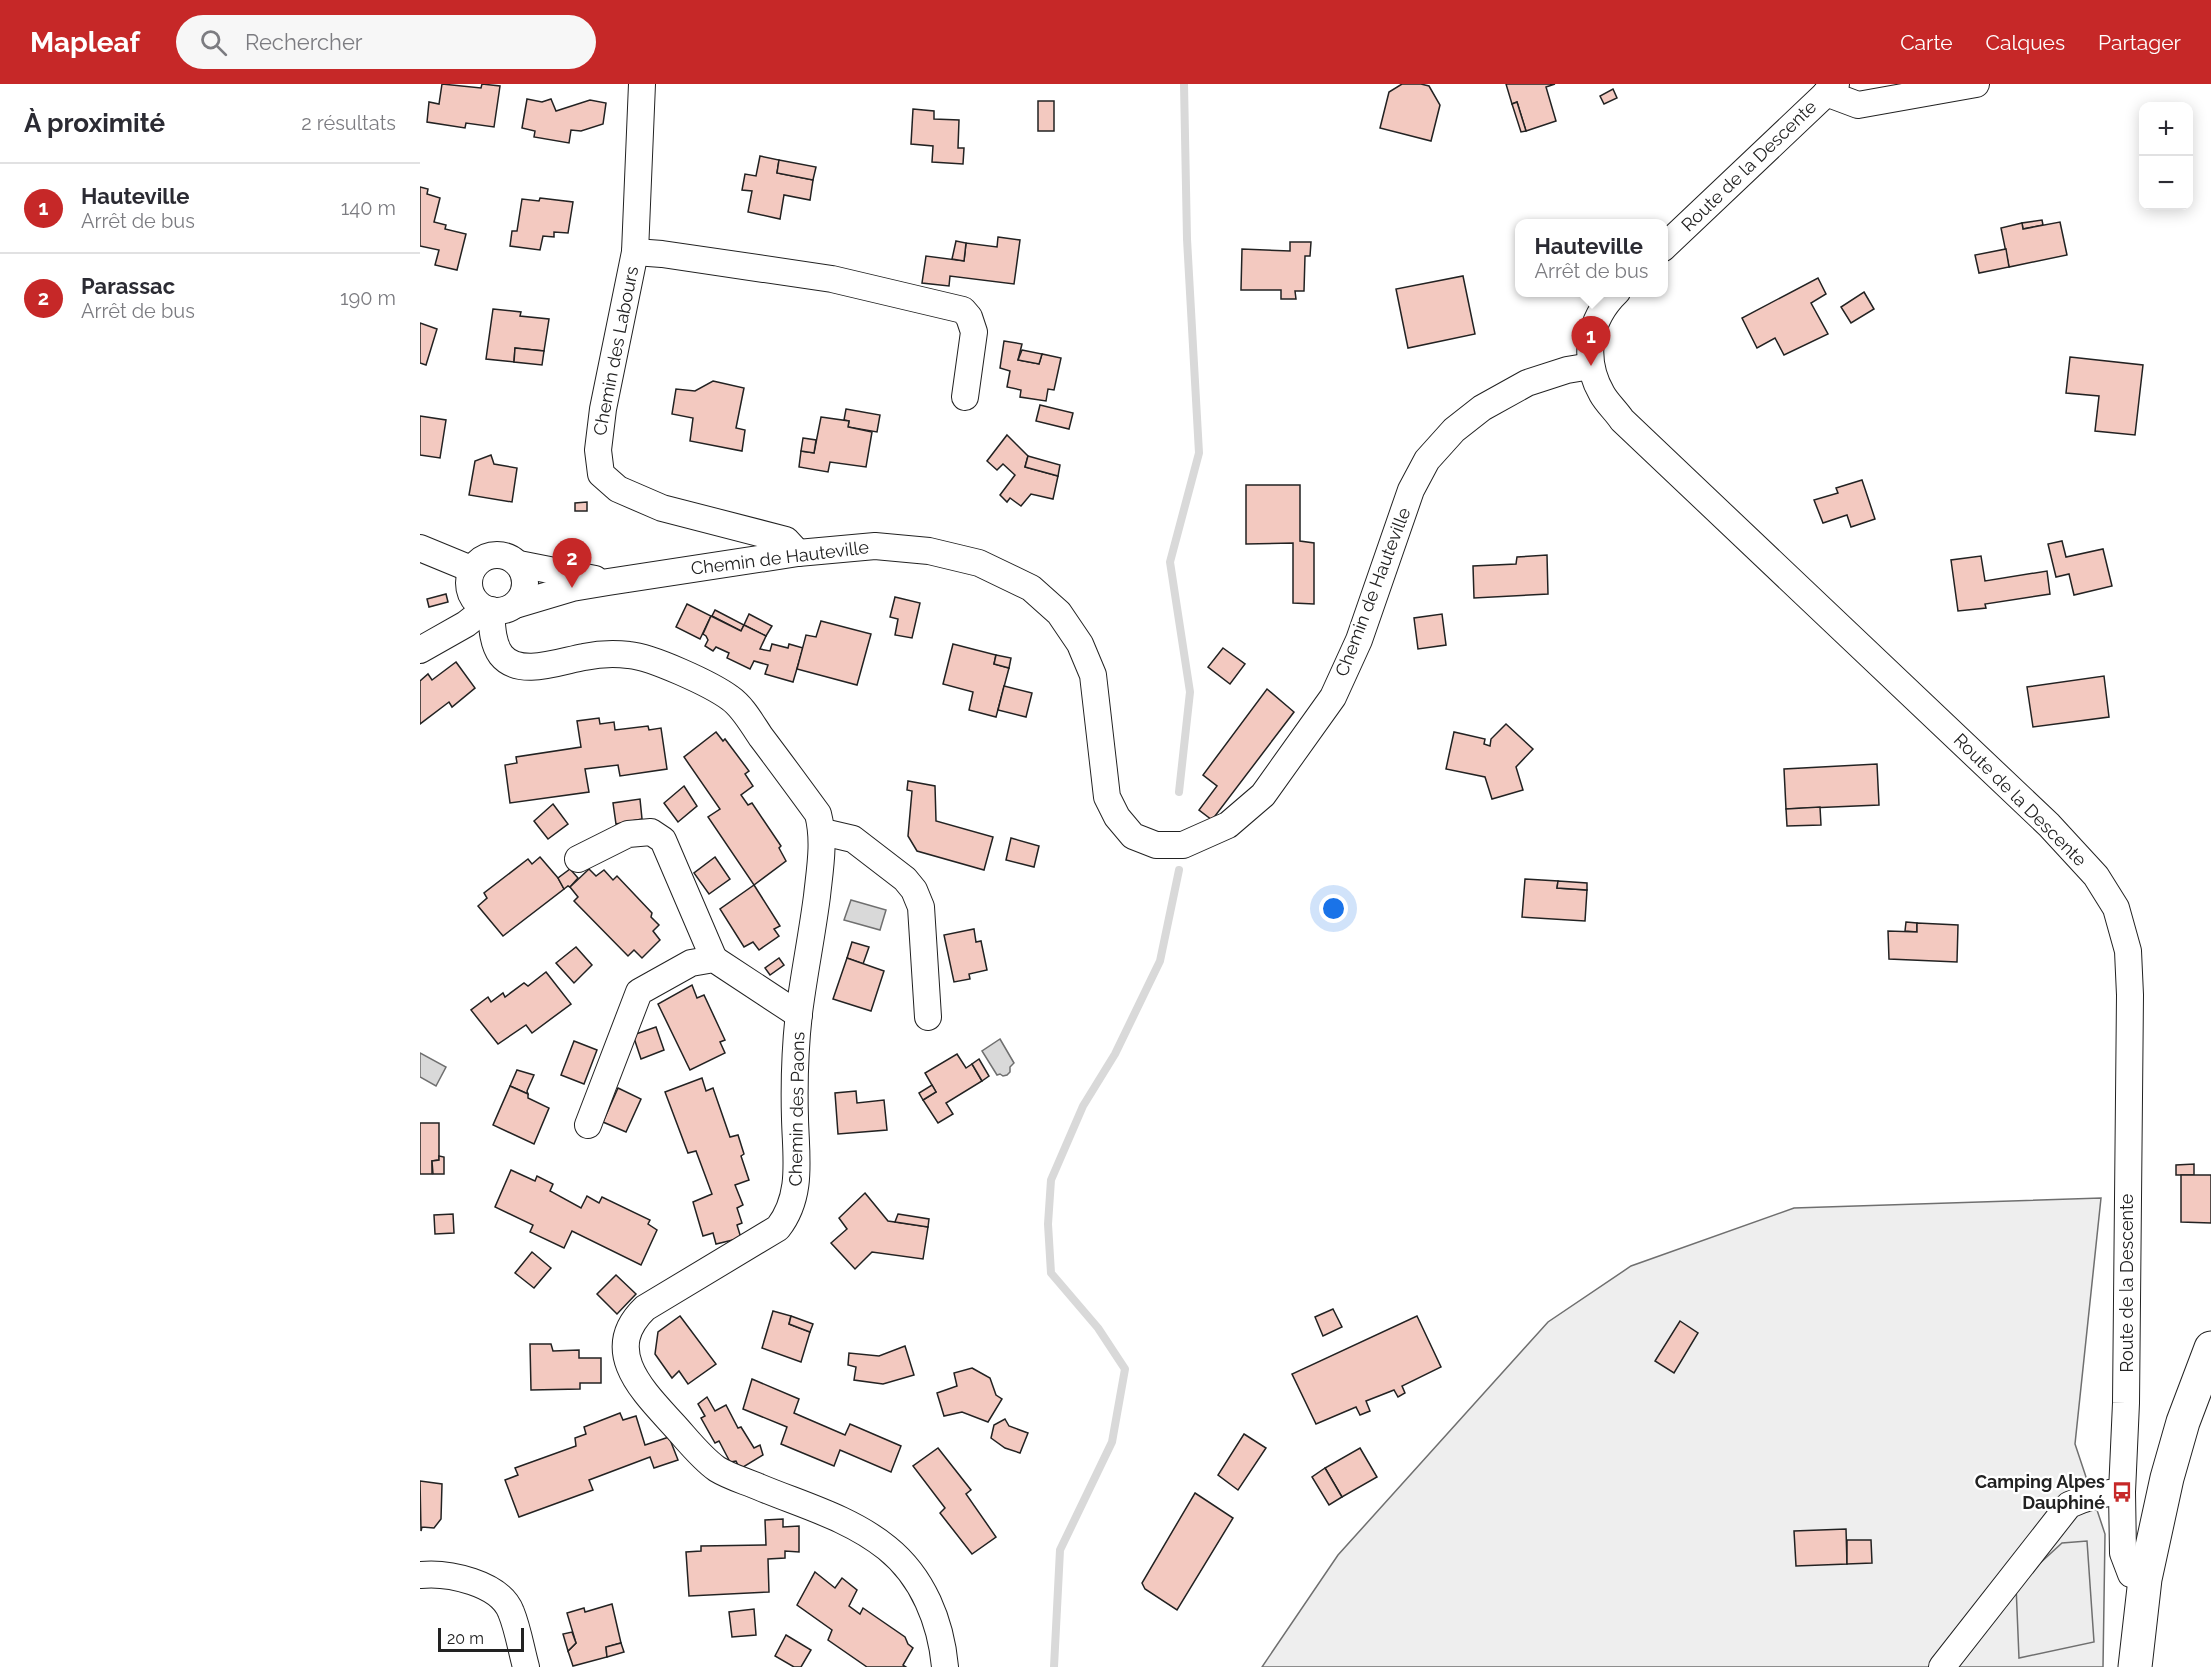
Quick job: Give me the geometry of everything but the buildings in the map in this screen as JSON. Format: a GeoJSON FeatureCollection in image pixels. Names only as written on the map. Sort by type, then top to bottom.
{"type":"FeatureCollection","features":[{"type":"Feature","properties":{"kind":"main road"},"geometry":{"type":"LineString","coordinates":[[2135,1667],[2145,1579],[2167,1478],[2179,1433],[2200,1372],[2211,1348]]}},
{"type":"Feature","properties":{"kind":"street","name":"Chemin des Labours"},"geometry":{"type":"LineString","coordinates":[[642,84],[635,252],[603,409],[598,450],[601,474],[618,489],[662,508],[786,540],[798,553]]}},
{"type":"Feature","properties":{"kind":"street"},"geometry":{"type":"LineString","coordinates":[[1831,88],[1858,105],[1976,84]]}},
{"type":"Feature","properties":{"kind":"street","name":"Route de la Descente"},"geometry":{"type":"LineString","coordinates":[[1668,243],[1831,88]]}},
{"type":"Feature","properties":{"kind":"street"},"geometry":{"type":"LineString","coordinates":[[635,252],[832,279],[963,310],[969,317],[974,332],[965,397]]}},
{"type":"Feature","properties":{"kind":"street","name":"Route de la Descente"},"geometry":{"type":"LineString","coordinates":[[1612,297],[1605,304],[1593,326],[1589,344],[1591,366],[1602,395],[1622,420],[2049,825],[2096,876],[2116,908],[2128,951],[2130,995],[2126,1403],[2122,1553],[2131,1574],[2145,1579]]}},
{"type":"Feature","properties":{"kind":"street","name":"Chemin de Hauteville"},"geometry":{"type":"LineString","coordinates":[[420,650],[497,608],[573,588],[608,582],[798,553],[875,546],[929,551],[979,563],[1031,588],[1059,613],[1080,644],[1093,675],[1107,797],[1117,817],[1133,836],[1156,845],[1184,845],[1227,825],[1263,795],[1333,697],[1359,640],[1411,490],[1427,460],[1454,430],[1482,408],[1527,383],[1567,370],[1591,366]]}},
{"type":"Feature","properties":{"kind":"street"},"geometry":{"type":"LineString","coordinates":[[420,548],[471,569]]}},
{"type":"Feature","properties":{"kind":"street"},"geometry":{"type":"LineString","coordinates":[[501,554],[519,564],[524,573],[525,590],[497,608],[471,596],[468,579],[471,569],[482,558],[501,554]]}},
{"type":"Feature","properties":{"kind":"street","name":"Chemin de Hauteville"},"geometry":{"type":"LineString","coordinates":[[519,564],[608,582]]}},
{"type":"Feature","properties":{"kind":"street","name":"Chemin des Paons"},"geometry":{"type":"LineString","coordinates":[[497,608],[492,631],[501,655],[513,663],[543,666],[585,656],[630,655],[652,659],[730,698],[745,714],[818,814],[823,832],[810,946],[799,1015],[795,1111],[796,1186],[793,1203],[788,1216],[778,1228],[645,1308],[634,1318],[627,1333],[625,1346],[627,1360],[633,1376],[644,1392],[696,1450],[715,1467],[730,1476],[827,1514],[861,1531],[887,1548],[907,1567],[924,1593],[937,1620],[944,1647],[945,1667]]}},
{"type":"Feature","properties":{"kind":"street"},"geometry":{"type":"LineString","coordinates":[[578,859],[628,834],[651,832],[663,840],[714,959],[799,1015]]}},
{"type":"Feature","properties":{"kind":"street"},"geometry":{"type":"LineString","coordinates":[[823,832],[853,839],[905,879],[914,891],[921,907],[928,1017]]}},
{"type":"Feature","properties":{"kind":"street"},"geometry":{"type":"LineString","coordinates":[[588,1125],[639,992],[691,963],[714,959]]}},
{"type":"Feature","properties":{"kind":"street"},"geometry":{"type":"LineString","coordinates":[[1942,1667],[2069,1505],[2089,1496],[2122,1492]]}},
{"type":"Feature","properties":{"kind":"street"},"geometry":{"type":"LineString","coordinates":[[420,1575],[436,1574],[466,1579],[495,1593],[511,1610],[526,1667]]}},
{"type":"Feature","properties":{"kind":"shaded area"},"geometry":{"type":"Polygon","coordinates":[[[851,900],[886,910],[880,930],[844,920],[851,900]]]}},
{"type":"Feature","properties":{"kind":"shaded area"},"geometry":{"type":"Polygon","coordinates":[[[1000,1039],[1014,1063],[1010,1067],[1010,1072],[1003,1076],[997,1075],[982,1051],[1000,1039]]]}},
{"type":"Feature","properties":{"kind":"shaded area"},"geometry":{"type":"Polygon","coordinates":[[[420,1053],[446,1067],[436,1086],[420,1077],[420,1053]]]}},
{"type":"Feature","properties":{"kind":"shaded area"},"geometry":{"type":"Polygon","coordinates":[[[2101,1198],[2075,1444],[2105,1534],[2103,1667],[1262,1667],[1338,1555],[1548,1322],[1631,1266],[1794,1208],[2101,1198]]]}},
{"type":"Feature","properties":{"kind":"shaded area"},"geometry":{"type":"Polygon","coordinates":[[[2087,1541],[2094,1642],[2019,1658],[2016,1585],[2062,1543],[2087,1541]]]}},
{"type":"Feature","properties":{"kind":"waterway"},"geometry":{"type":"LineString","coordinates":[[1179,792],[1190,692],[1170,562],[1199,453],[1187,239],[1184,84]]}},
{"type":"Feature","properties":{"kind":"waterway"},"geometry":{"type":"LineString","coordinates":[[1054,1667],[1060,1550],[1112,1442],[1125,1369],[1098,1328],[1051,1273],[1048,1224],[1051,1180],[1083,1106],[1115,1054],[1160,961],[1179,870]]}},
{"type":"Feature","properties":{"kind":"place","name":"Hauteville"},"geometry":{"type":"Point","coordinates":[1591,366]}},
{"type":"Feature","properties":{"kind":"place","name":"Parassac"},"geometry":{"type":"Point","coordinates":[572,588]}},
{"type":"Feature","properties":{"kind":"place","name":"Camping Alpes Dauphiné"},"geometry":{"type":"Point","coordinates":[2122,1492]}}]}
